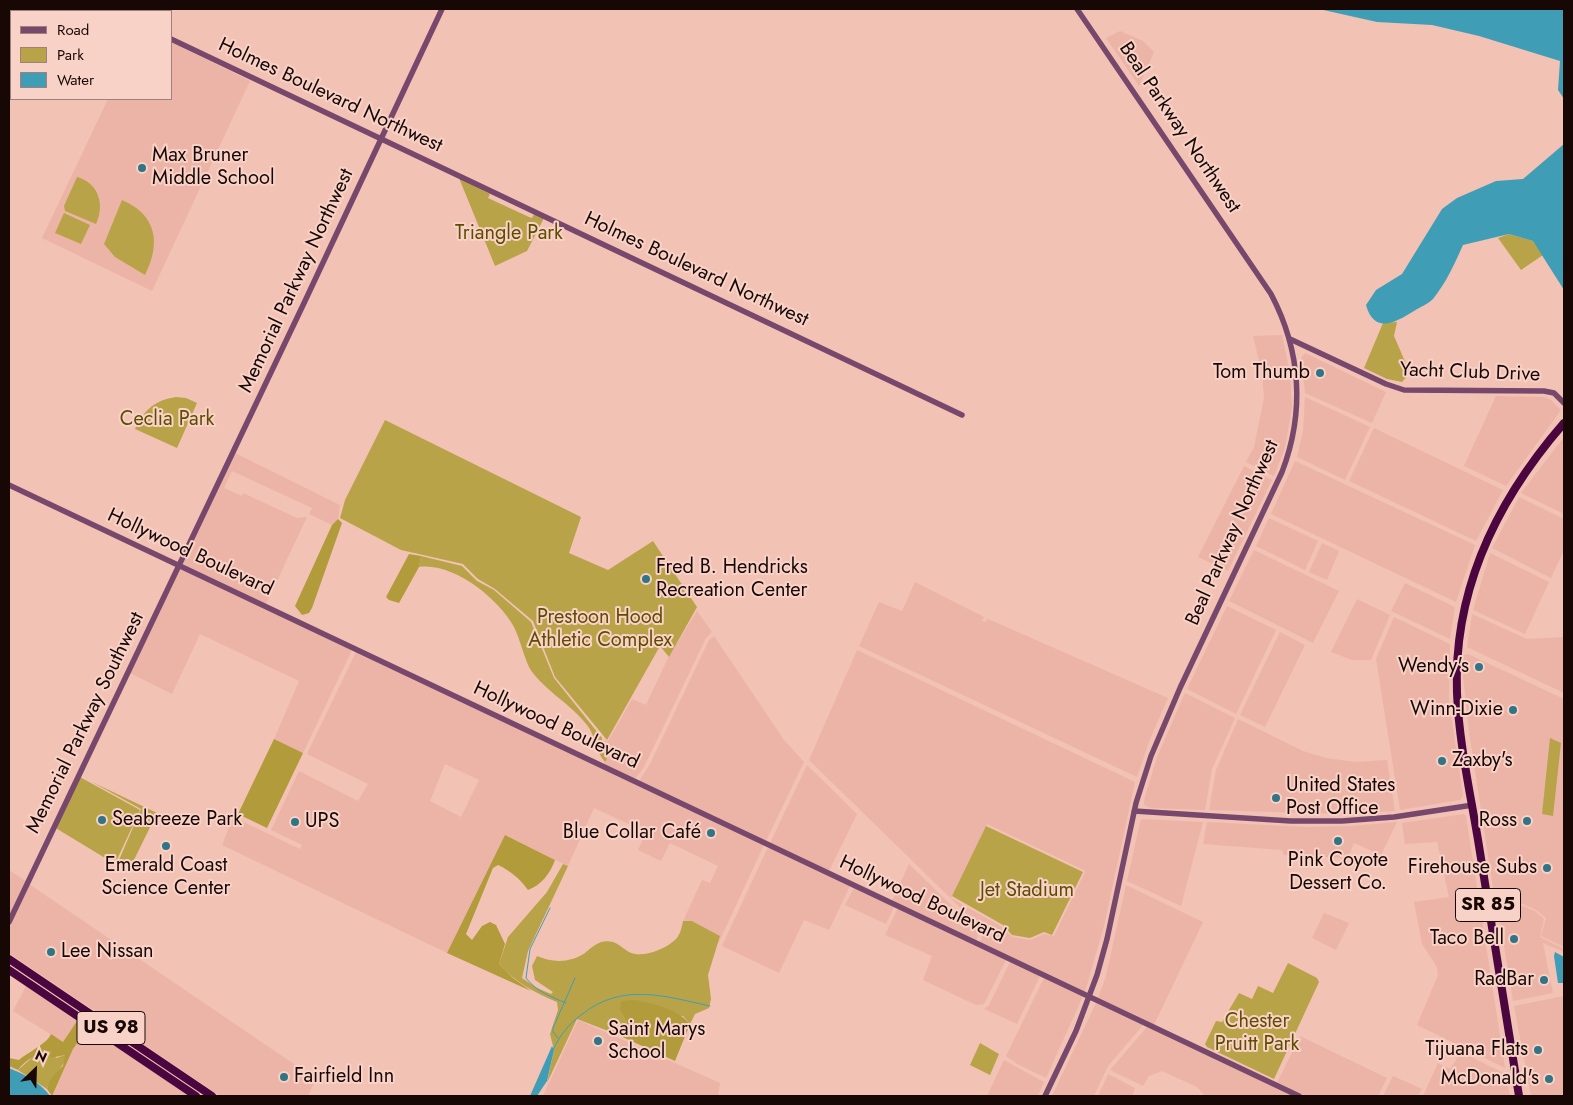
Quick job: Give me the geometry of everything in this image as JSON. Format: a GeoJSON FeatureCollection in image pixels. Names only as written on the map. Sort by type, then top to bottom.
{"type":"FeatureCollection","features":[{"type":"Feature","properties":{"kind":"highway","name":"SR 85"},"geometry":{"type":"LineString","coordinates":[[1519,1096],[1472,805],[1457,695],[1458,650],[1464,608],[1471,581],[1494,523],[1517,484],[1564,423]]}},
{"type":"Feature","properties":{"kind":"highway","name":"US 98"},"geometry":{"type":"LineString","coordinates":[[9,959],[212,1096]]}},
{"type":"Feature","properties":{"kind":"highway","name":"US 98"},"geometry":{"type":"LineString","coordinates":[[9,970],[196,1096]]}},
{"type":"Feature","properties":{"kind":"street","name":"Memorial Parkway Northwest"},"geometry":{"type":"LineString","coordinates":[[179,566],[442,9]]}},
{"type":"Feature","properties":{"kind":"street","name":"Beal Parkway Northwest"},"geometry":{"type":"LineString","coordinates":[[1044,1096],[1089,997],[1107,939],[1134,811],[1160,732],[1275,490],[1289,456],[1296,424],[1298,394],[1290,339],[1278,308],[1263,281],[1078,9]]}},
{"type":"Feature","properties":{"kind":"street","name":"Holmes Boulevard Northwest"},"geometry":{"type":"LineString","coordinates":[[172,39],[962,415]]}},
{"type":"Feature","properties":{"kind":"street","name":"Yacht Club Drive"},"geometry":{"type":"LineString","coordinates":[[1290,339],[1386,384],[1404,390],[1544,391],[1554,394],[1564,403]]}},
{"type":"Feature","properties":{"kind":"street","name":"Hollywood Boulevard"},"geometry":{"type":"LineString","coordinates":[[9,485],[1299,1096]]}},
{"type":"Feature","properties":{"kind":"street","name":"Memorial Parkway Southwest"},"geometry":{"type":"LineString","coordinates":[[9,922],[179,566]]}},
{"type":"Feature","properties":{"kind":"street"},"geometry":{"type":"LineString","coordinates":[[1134,811],[1291,821],[1342,821],[1394,817],[1472,805]]}},
{"type":"Feature","properties":{"kind":"shaded area"},"geometry":{"type":"Polygon","coordinates":[[[1120,31],[1143,41],[1154,52],[1139,86],[1106,38],[1120,31]]]}},
{"type":"Feature","properties":{"kind":"shaded area","name":"Max Bruner Middle School"},"geometry":{"type":"Polygon","coordinates":[[[172,42],[250,81],[152,291],[42,238],[108,100],[172,100],[172,42]]]}},
{"type":"Feature","properties":{"kind":"shaded area"},"geometry":{"type":"Polygon","coordinates":[[[1282,335],[1290,373],[1292,407],[1285,448],[1274,476],[1246,462],[1254,447],[1264,398],[1262,373],[1253,336],[1282,335]]]}},
{"type":"Feature","properties":{"kind":"shaded area"},"geometry":{"type":"Polygon","coordinates":[[[1305,353],[1386,392],[1372,423],[1305,393],[1301,358],[1305,353]]]}},
{"type":"Feature","properties":{"kind":"shaded area"},"geometry":{"type":"Polygon","coordinates":[[[1496,396],[1544,397],[1551,400],[1561,410],[1506,486],[1464,466],[1496,396]]]}},
{"type":"Feature","properties":{"kind":"shaded area"},"geometry":{"type":"Polygon","coordinates":[[[1305,397],[1370,427],[1345,480],[1297,457],[1303,430],[1305,397]]]}},
{"type":"Feature","properties":{"kind":"shaded area"},"geometry":{"type":"Polygon","coordinates":[[[1374,428],[1503,490],[1476,541],[1349,481],[1374,428]]]}},
{"type":"Feature","properties":{"kind":"shaded area"},"geometry":{"type":"Polygon","coordinates":[[[1564,437],[1564,514],[1521,493],[1564,437]]]}},
{"type":"Feature","properties":{"kind":"shaded area"},"geometry":{"type":"Polygon","coordinates":[[[235,453],[340,505],[338,519],[332,525],[309,514],[312,508],[232,471],[224,488],[242,496],[243,493],[297,518],[307,517],[266,604],[182,564],[235,453]]]}},
{"type":"Feature","properties":{"kind":"shaded area"},"geometry":{"type":"Polygon","coordinates":[[[1295,461],[1475,545],[1456,602],[1271,514],[1295,461]]]}},
{"type":"Feature","properties":{"kind":"shaded area"},"geometry":{"type":"Polygon","coordinates":[[[1244,466],[1272,480],[1228,571],[1198,557],[1244,466]]]}},
{"type":"Feature","properties":{"kind":"shaded area"},"geometry":{"type":"Polygon","coordinates":[[[1519,497],[1564,519],[1564,550],[1551,578],[1492,548],[1519,497]]]}},
{"type":"Feature","properties":{"kind":"shaded area"},"geometry":{"type":"Polygon","coordinates":[[[1269,518],[1318,541],[1305,570],[1256,546],[1269,518]]]}},
{"type":"Feature","properties":{"kind":"shaded area"},"geometry":{"type":"Polygon","coordinates":[[[338,519],[342,523],[312,608],[309,613],[302,615],[295,606],[332,525],[338,519]]]}},
{"type":"Feature","properties":{"kind":"shaded area"},"geometry":{"type":"Polygon","coordinates":[[[1322,543],[1339,551],[1327,580],[1309,572],[1322,543]]]}},
{"type":"Feature","properties":{"kind":"shaded area"},"geometry":{"type":"Polygon","coordinates":[[[1254,550],[1339,591],[1313,643],[1229,601],[1254,550]]]}},
{"type":"Feature","properties":{"kind":"shaded area"},"geometry":{"type":"Polygon","coordinates":[[[1490,553],[1549,582],[1525,634],[1473,610],[1490,553]]]}},
{"type":"Feature","properties":{"kind":"shaded area"},"geometry":{"type":"Polygon","coordinates":[[[409,554],[421,556],[419,567],[399,603],[389,600],[386,597],[409,554]]]}},
{"type":"Feature","properties":{"kind":"shaded area"},"geometry":{"type":"Polygon","coordinates":[[[180,569],[352,650],[303,753],[274,739],[299,681],[200,634],[172,694],[130,673],[180,569]]]}},
{"type":"Feature","properties":{"kind":"shaded area"},"geometry":{"type":"Polygon","coordinates":[[[915,582],[984,617],[982,621],[985,622],[988,619],[1168,698],[1150,739],[1137,777],[859,646],[879,602],[902,611],[915,582]]]}},
{"type":"Feature","properties":{"kind":"shaded area"},"geometry":{"type":"Polygon","coordinates":[[[1405,583],[1455,607],[1450,639],[1391,611],[1405,583]]]}},
{"type":"Feature","properties":{"kind":"shaded area"},"geometry":{"type":"Polygon","coordinates":[[[1357,599],[1390,615],[1371,660],[1352,660],[1331,652],[1357,599]]]}},
{"type":"Feature","properties":{"kind":"shaded area"},"geometry":{"type":"Polygon","coordinates":[[[1227,606],[1276,630],[1236,714],[1187,689],[1227,606]]]}},
{"type":"Feature","properties":{"kind":"shaded area"},"geometry":{"type":"Polygon","coordinates":[[[697,611],[712,632],[706,638],[644,767],[635,779],[604,764],[607,759],[602,744],[604,740],[608,741],[632,699],[646,705],[668,658],[697,611]]]}},
{"type":"Feature","properties":{"kind":"shaded area"},"geometry":{"type":"Polygon","coordinates":[[[1472,614],[1527,639],[1564,637],[1564,693],[1467,647],[1472,614]]]}},
{"type":"Feature","properties":{"kind":"shaded area"},"geometry":{"type":"Polygon","coordinates":[[[1394,617],[1450,644],[1449,700],[1463,796],[1460,800],[1400,810],[1376,659],[1394,617]]]}},
{"type":"Feature","properties":{"kind":"shaded area"},"geometry":{"type":"Polygon","coordinates":[[[1280,632],[1305,645],[1265,727],[1240,715],[1280,632]]]}},
{"type":"Feature","properties":{"kind":"shaded area"},"geometry":{"type":"Polygon","coordinates":[[[714,636],[784,740],[804,762],[766,841],[639,781],[650,764],[709,640],[714,636]]]}},
{"type":"Feature","properties":{"kind":"shaded area"},"geometry":{"type":"Polygon","coordinates":[[[857,650],[1135,782],[1104,926],[1085,992],[980,942],[983,934],[980,927],[809,760],[857,650]],[[987,824],[951,898],[1002,927],[1012,937],[1030,940],[1044,934],[1054,936],[1085,872],[987,824]]]}},
{"type":"Feature","properties":{"kind":"shaded area"},"geometry":{"type":"Polygon","coordinates":[[[356,652],[764,845],[718,944],[720,936],[692,921],[683,921],[702,880],[710,883],[718,866],[670,843],[661,861],[638,850],[646,832],[594,808],[568,866],[505,835],[447,953],[222,845],[233,817],[300,849],[302,845],[271,830],[299,771],[358,801],[368,784],[307,754],[356,652]],[[445,764],[430,801],[461,817],[479,780],[445,764]]]}},
{"type":"Feature","properties":{"kind":"shaded area"},"geometry":{"type":"Polygon","coordinates":[[[1468,654],[1564,699],[1564,947],[1541,936],[1546,918],[1536,910],[1523,904],[1496,907],[1469,732],[1463,676],[1464,655],[1468,654]]]}},
{"type":"Feature","properties":{"kind":"shaded area"},"geometry":{"type":"Polygon","coordinates":[[[1185,693],[1235,718],[1212,769],[1205,810],[1150,808],[1144,805],[1144,800],[1157,757],[1185,693]]]}},
{"type":"Feature","properties":{"kind":"shaded area"},"geometry":{"type":"Polygon","coordinates":[[[1238,719],[1303,751],[1326,758],[1355,762],[1387,760],[1395,811],[1341,814],[1209,810],[1216,770],[1238,719]]]}},
{"type":"Feature","properties":{"kind":"shaded area"},"geometry":{"type":"Polygon","coordinates":[[[274,739],[303,753],[267,828],[238,814],[274,739]]]}},
{"type":"Feature","properties":{"kind":"shaded area"},"geometry":{"type":"Polygon","coordinates":[[[807,765],[857,814],[829,871],[770,843],[807,765]]]}},
{"type":"Feature","properties":{"kind":"shaded area"},"geometry":{"type":"Polygon","coordinates":[[[1464,814],[1466,816],[1505,1068],[1417,1025],[1438,975],[1437,967],[1422,944],[1414,902],[1449,897],[1437,842],[1405,844],[1402,823],[1464,814]]]}},
{"type":"Feature","properties":{"kind":"shaded area"},"geometry":{"type":"Polygon","coordinates":[[[1142,819],[1203,822],[1181,906],[1127,881],[1142,819]]]}},
{"type":"Feature","properties":{"kind":"shaded area"},"geometry":{"type":"Polygon","coordinates":[[[1207,822],[1306,827],[1397,822],[1381,855],[1354,843],[1348,858],[1284,855],[1282,850],[1203,844],[1207,822]]]}},
{"type":"Feature","properties":{"kind":"shaded area"},"geometry":{"type":"Polygon","coordinates":[[[505,835],[555,860],[544,878],[528,890],[507,870],[498,865],[493,868],[466,934],[472,940],[482,926],[490,922],[496,925],[505,944],[499,964],[513,978],[531,991],[447,953],[505,835]]]}},
{"type":"Feature","properties":{"kind":"shaded area"},"geometry":{"type":"Polygon","coordinates":[[[768,847],[850,886],[829,930],[804,920],[779,973],[722,946],[768,847]]]}},
{"type":"Feature","properties":{"kind":"shaded area"},"geometry":{"type":"Polygon","coordinates":[[[909,864],[977,930],[978,936],[976,941],[892,901],[909,864]]]}},
{"type":"Feature","properties":{"kind":"shaded area"},"geometry":{"type":"Polygon","coordinates":[[[9,870],[26,881],[9,918],[9,870]]]}},
{"type":"Feature","properties":{"kind":"shaded area"},"geometry":{"type":"Polygon","coordinates":[[[29,884],[316,1079],[308,1096],[220,1096],[9,953],[9,927],[29,884]]]}},
{"type":"Feature","properties":{"kind":"shaded area"},"geometry":{"type":"Polygon","coordinates":[[[1126,885],[1203,922],[1154,1025],[1098,998],[1106,976],[1126,885]]]}},
{"type":"Feature","properties":{"kind":"shaded area"},"geometry":{"type":"Polygon","coordinates":[[[854,888],[894,907],[886,924],[845,905],[854,888]]]}},
{"type":"Feature","properties":{"kind":"shaded area"},"geometry":{"type":"Polygon","coordinates":[[[1507,906],[1523,906],[1535,911],[1544,919],[1540,937],[1564,949],[1564,952],[1543,943],[1553,993],[1513,1001],[1498,909],[1507,906]]]}},
{"type":"Feature","properties":{"kind":"shaded area"},"geometry":{"type":"Polygon","coordinates":[[[898,908],[1006,960],[984,1004],[976,1005],[923,980],[932,956],[885,935],[898,908]]]}},
{"type":"Feature","properties":{"kind":"shaded area"},"geometry":{"type":"Polygon","coordinates":[[[1324,913],[1349,923],[1336,950],[1312,938],[1324,913]]]}},
{"type":"Feature","properties":{"kind":"shaded area"},"geometry":{"type":"Polygon","coordinates":[[[1010,962],[1040,976],[1017,1024],[984,1009],[989,1005],[1010,962]]]}},
{"type":"Feature","properties":{"kind":"shaded area"},"geometry":{"type":"Polygon","coordinates":[[[1044,978],[1083,996],[1046,1078],[1017,1064],[1006,1056],[1044,978]]]}},
{"type":"Feature","properties":{"kind":"shaded area"},"geometry":{"type":"Polygon","coordinates":[[[26,986],[77,1021],[63,1042],[13,1011],[26,986]]]}},
{"type":"Feature","properties":{"kind":"shaded area"},"geometry":{"type":"Polygon","coordinates":[[[1564,996],[1564,1096],[1531,1096],[1514,1006],[1564,996]]]}},
{"type":"Feature","properties":{"kind":"shaded area"},"geometry":{"type":"Polygon","coordinates":[[[636,1000],[672,1011],[690,1024],[675,1061],[616,1034],[627,1023],[620,1011],[621,1001],[636,1000]]]}},
{"type":"Feature","properties":{"kind":"shaded area"},"geometry":{"type":"Polygon","coordinates":[[[1096,1003],[1143,1025],[1108,1066],[1094,1096],[1052,1096],[1096,1003]]]}},
{"type":"Feature","properties":{"kind":"shaded area","name":"Saint Marys School"},"geometry":{"type":"Polygon","coordinates":[[[578,1020],[720,1083],[718,1096],[543,1096],[578,1020]]]}},
{"type":"Feature","properties":{"kind":"shaded area"},"geometry":{"type":"Polygon","coordinates":[[[77,1021],[88,1028],[73,1049],[52,1096],[47,1089],[48,1085],[53,1076],[63,1066],[65,1055],[50,1058],[51,1051],[37,1055],[18,1070],[9,1066],[9,1058],[19,1060],[41,1045],[51,1034],[63,1042],[77,1021]]]}},
{"type":"Feature","properties":{"kind":"shaded area"},"geometry":{"type":"Polygon","coordinates":[[[1147,1027],[1294,1096],[1205,1096],[1197,1087],[1162,1071],[1149,1076],[1143,1086],[1110,1070],[1147,1027]]]}},
{"type":"Feature","properties":{"kind":"shaded area"},"geometry":{"type":"Polygon","coordinates":[[[88,1028],[190,1096],[52,1096],[73,1049],[88,1028]]]}},
{"type":"Feature","properties":{"kind":"shaded area"},"geometry":{"type":"Polygon","coordinates":[[[1300,1036],[1387,1078],[1378,1096],[1305,1096],[1277,1083],[1300,1036]]]}},
{"type":"Feature","properties":{"kind":"shaded area"},"geometry":{"type":"Polygon","coordinates":[[[1461,1052],[1506,1074],[1510,1096],[1423,1096],[1438,1063],[1450,1069],[1461,1052]]]}},
{"type":"Feature","properties":{"kind":"shaded area"},"geometry":{"type":"Polygon","coordinates":[[[1004,1060],[1044,1082],[1038,1096],[987,1096],[1004,1060]]]}},
{"type":"Feature","properties":{"kind":"shaded area"},"geometry":{"type":"Polygon","coordinates":[[[1108,1074],[1135,1088],[1132,1096],[1098,1096],[1108,1074]]]}},
{"type":"Feature","properties":{"kind":"shaded area"},"geometry":{"type":"Polygon","coordinates":[[[1393,1076],[1422,1089],[1418,1096],[1383,1096],[1393,1076]]]}},
{"type":"Feature","properties":{"kind":"green space"},"geometry":{"type":"Polygon","coordinates":[[[77,177],[91,184],[98,196],[100,209],[96,224],[65,211],[64,206],[77,177]]]}},
{"type":"Feature","properties":{"kind":"green space","name":"Triangle Park"},"geometry":{"type":"Polygon","coordinates":[[[459,178],[490,194],[488,198],[529,217],[532,218],[534,214],[544,218],[527,251],[495,266],[459,178]]]}},
{"type":"Feature","properties":{"kind":"green space"},"geometry":{"type":"Polygon","coordinates":[[[122,200],[134,206],[143,214],[153,231],[153,252],[145,275],[115,257],[104,244],[122,200]]]}},
{"type":"Feature","properties":{"kind":"green space"},"geometry":{"type":"Polygon","coordinates":[[[64,213],[90,225],[81,244],[55,233],[64,213]]]}},
{"type":"Feature","properties":{"kind":"green space"},"geometry":{"type":"Polygon","coordinates":[[[1509,234],[1533,241],[1543,255],[1521,270],[1498,238],[1509,234]]]}},
{"type":"Feature","properties":{"kind":"green space"},"geometry":{"type":"Polygon","coordinates":[[[1397,322],[1394,336],[1410,373],[1402,382],[1387,379],[1364,368],[1383,323],[1397,322]]]}},
{"type":"Feature","properties":{"kind":"green space","name":"Ceclia Park"},"geometry":{"type":"Polygon","coordinates":[[[176,397],[186,398],[197,403],[177,448],[135,429],[146,411],[156,403],[176,397]]]}},
{"type":"Feature","properties":{"kind":"green space","name":"Prestoon Hood Athletic Complex"},"geometry":{"type":"Polygon","coordinates":[[[385,420],[581,517],[569,553],[608,570],[653,541],[697,607],[669,657],[660,646],[607,740],[555,677],[533,621],[495,589],[478,579],[463,564],[401,550],[340,518],[345,500],[385,420]]]}},
{"type":"Feature","properties":{"kind":"green space"},"geometry":{"type":"Polygon","coordinates":[[[421,556],[462,566],[477,581],[494,590],[531,622],[554,678],[602,738],[602,745],[607,759],[605,762],[599,753],[592,734],[581,717],[543,684],[530,669],[514,627],[507,616],[486,594],[460,576],[446,570],[419,567],[421,556]]]}},
{"type":"Feature","properties":{"kind":"green space"},"geometry":{"type":"Polygon","coordinates":[[[1550,738],[1561,743],[1553,816],[1542,814],[1550,738]]]}},
{"type":"Feature","properties":{"kind":"green space","name":"Seabreeze Park"},"geometry":{"type":"Polygon","coordinates":[[[78,776],[140,810],[115,864],[54,827],[78,776]]]}},
{"type":"Feature","properties":{"kind":"green space"},"geometry":{"type":"Polygon","coordinates":[[[92,782],[157,813],[131,866],[119,860],[141,809],[92,782]]]}},
{"type":"Feature","properties":{"kind":"green space","name":"Jet Stadium"},"geometry":{"type":"Polygon","coordinates":[[[986,826],[1083,872],[1052,935],[1044,932],[1030,938],[1012,935],[1003,925],[952,896],[986,826]]]}},
{"type":"Feature","properties":{"kind":"green space"},"geometry":{"type":"Polygon","coordinates":[[[563,864],[568,866],[528,951],[522,978],[537,988],[551,994],[553,992],[535,980],[532,966],[537,956],[555,961],[573,959],[599,943],[606,941],[617,944],[634,954],[647,954],[672,943],[680,933],[683,921],[692,921],[720,936],[708,975],[711,999],[709,1008],[695,1014],[690,1024],[683,1016],[620,1011],[627,1023],[616,1034],[577,1019],[547,1083],[554,1050],[550,1034],[558,1010],[557,1002],[526,986],[499,964],[508,937],[547,892],[563,864]]]}},
{"type":"Feature","properties":{"kind":"green space","name":"Chester Pruitt Park"},"geometry":{"type":"Polygon","coordinates":[[[1288,963],[1317,978],[1319,982],[1274,1079],[1207,1047],[1205,1044],[1216,1021],[1222,1022],[1239,993],[1252,999],[1258,986],[1273,993],[1288,963]]]}},
{"type":"Feature","properties":{"kind":"green space"},"geometry":{"type":"Polygon","coordinates":[[[980,1043],[999,1054],[990,1075],[970,1065],[980,1043]]]}},
{"type":"Feature","properties":{"kind":"green space"},"geometry":{"type":"Polygon","coordinates":[[[51,1051],[56,1058],[65,1055],[66,1057],[63,1065],[47,1089],[18,1070],[34,1056],[51,1051]]]}},
{"type":"Feature","properties":{"kind":"water"},"geometry":{"type":"Polygon","coordinates":[[[1319,9],[1564,9],[1564,99],[1558,90],[1560,61],[1479,36],[1432,25],[1377,22],[1319,9]]]}},
{"type":"Feature","properties":{"kind":"water"},"geometry":{"type":"Polygon","coordinates":[[[1564,144],[1564,290],[1533,241],[1509,234],[1463,245],[1446,280],[1431,301],[1393,322],[1380,323],[1374,320],[1366,305],[1376,290],[1402,274],[1442,209],[1457,198],[1496,181],[1523,179],[1564,144]]]}},
{"type":"Feature","properties":{"kind":"water"},"geometry":{"type":"Polygon","coordinates":[[[1555,952],[1564,957],[1564,983],[1558,983],[1555,952]]]}},
{"type":"Feature","properties":{"kind":"water"},"geometry":{"type":"Polygon","coordinates":[[[552,1046],[554,1050],[547,1081],[537,1096],[530,1096],[552,1046]]]}},
{"type":"Feature","properties":{"kind":"water"},"geometry":{"type":"Polygon","coordinates":[[[9,1068],[32,1079],[50,1096],[9,1096],[9,1068]]]}},
{"type":"Feature","properties":{"kind":"waterway"},"geometry":{"type":"LineString","coordinates":[[550,908],[530,949],[526,978],[539,990],[566,1003]]}},
{"type":"Feature","properties":{"kind":"waterway"},"geometry":{"type":"LineString","coordinates":[[558,1038],[553,1032],[553,1028],[575,978]]}},
{"type":"Feature","properties":{"kind":"waterway"},"geometry":{"type":"LineString","coordinates":[[553,1050],[558,1040],[576,1019],[596,1005],[612,998],[644,994],[710,1006]]}},
{"type":"Feature","properties":{"kind":"place","name":"Max Bruner Middle School"},"geometry":{"type":"Point","coordinates":[142,168]}},
{"type":"Feature","properties":{"kind":"place","name":"Tom Thumb"},"geometry":{"type":"Point","coordinates":[1320,373]}},
{"type":"Feature","properties":{"kind":"place","name":"Fred B. Hendricks Recreation Center"},"geometry":{"type":"Point","coordinates":[646,579]}},
{"type":"Feature","properties":{"kind":"place","name":"Wendy's"},"geometry":{"type":"Point","coordinates":[1479,667]}},
{"type":"Feature","properties":{"kind":"place","name":"Winn-Dixie"},"geometry":{"type":"Point","coordinates":[1513,710]}},
{"type":"Feature","properties":{"kind":"place","name":"Zaxby's"},"geometry":{"type":"Point","coordinates":[1442,761]}},
{"type":"Feature","properties":{"kind":"place","name":"United States Post Office"},"geometry":{"type":"Point","coordinates":[1276,798]}},
{"type":"Feature","properties":{"kind":"place","name":"Seabreeze Park"},"geometry":{"type":"Point","coordinates":[102,820]}},
{"type":"Feature","properties":{"kind":"place","name":"Ross"},"geometry":{"type":"Point","coordinates":[1527,821]}},
{"type":"Feature","properties":{"kind":"place","name":"UPS"},"geometry":{"type":"Point","coordinates":[295,822]}},
{"type":"Feature","properties":{"kind":"place","name":"Blue Collar Café"},"geometry":{"type":"Point","coordinates":[711,833]}},
{"type":"Feature","properties":{"kind":"place","name":"Pink Coyote Dessert Co."},"geometry":{"type":"Point","coordinates":[1338,841]}},
{"type":"Feature","properties":{"kind":"place","name":"Emerald Coast Science Center"},"geometry":{"type":"Point","coordinates":[166,846]}},
{"type":"Feature","properties":{"kind":"place","name":"Firehouse Subs"},"geometry":{"type":"Point","coordinates":[1547,868]}},
{"type":"Feature","properties":{"kind":"place","name":"Taco Bell"},"geometry":{"type":"Point","coordinates":[1514,939]}},
{"type":"Feature","properties":{"kind":"place","name":"Lee Nissan"},"geometry":{"type":"Point","coordinates":[51,952]}},
{"type":"Feature","properties":{"kind":"place","name":"RadBar"},"geometry":{"type":"Point","coordinates":[1544,980]}},
{"type":"Feature","properties":{"kind":"place","name":"Saint Marys School"},"geometry":{"type":"Point","coordinates":[598,1041]}},
{"type":"Feature","properties":{"kind":"place","name":"Tijuana Flats"},"geometry":{"type":"Point","coordinates":[1538,1050]}},
{"type":"Feature","properties":{"kind":"place","name":"Fairfield Inn"},"geometry":{"type":"Point","coordinates":[284,1077]}},
{"type":"Feature","properties":{"kind":"place","name":"McDonald's"},"geometry":{"type":"Point","coordinates":[1549,1079]}}]}
